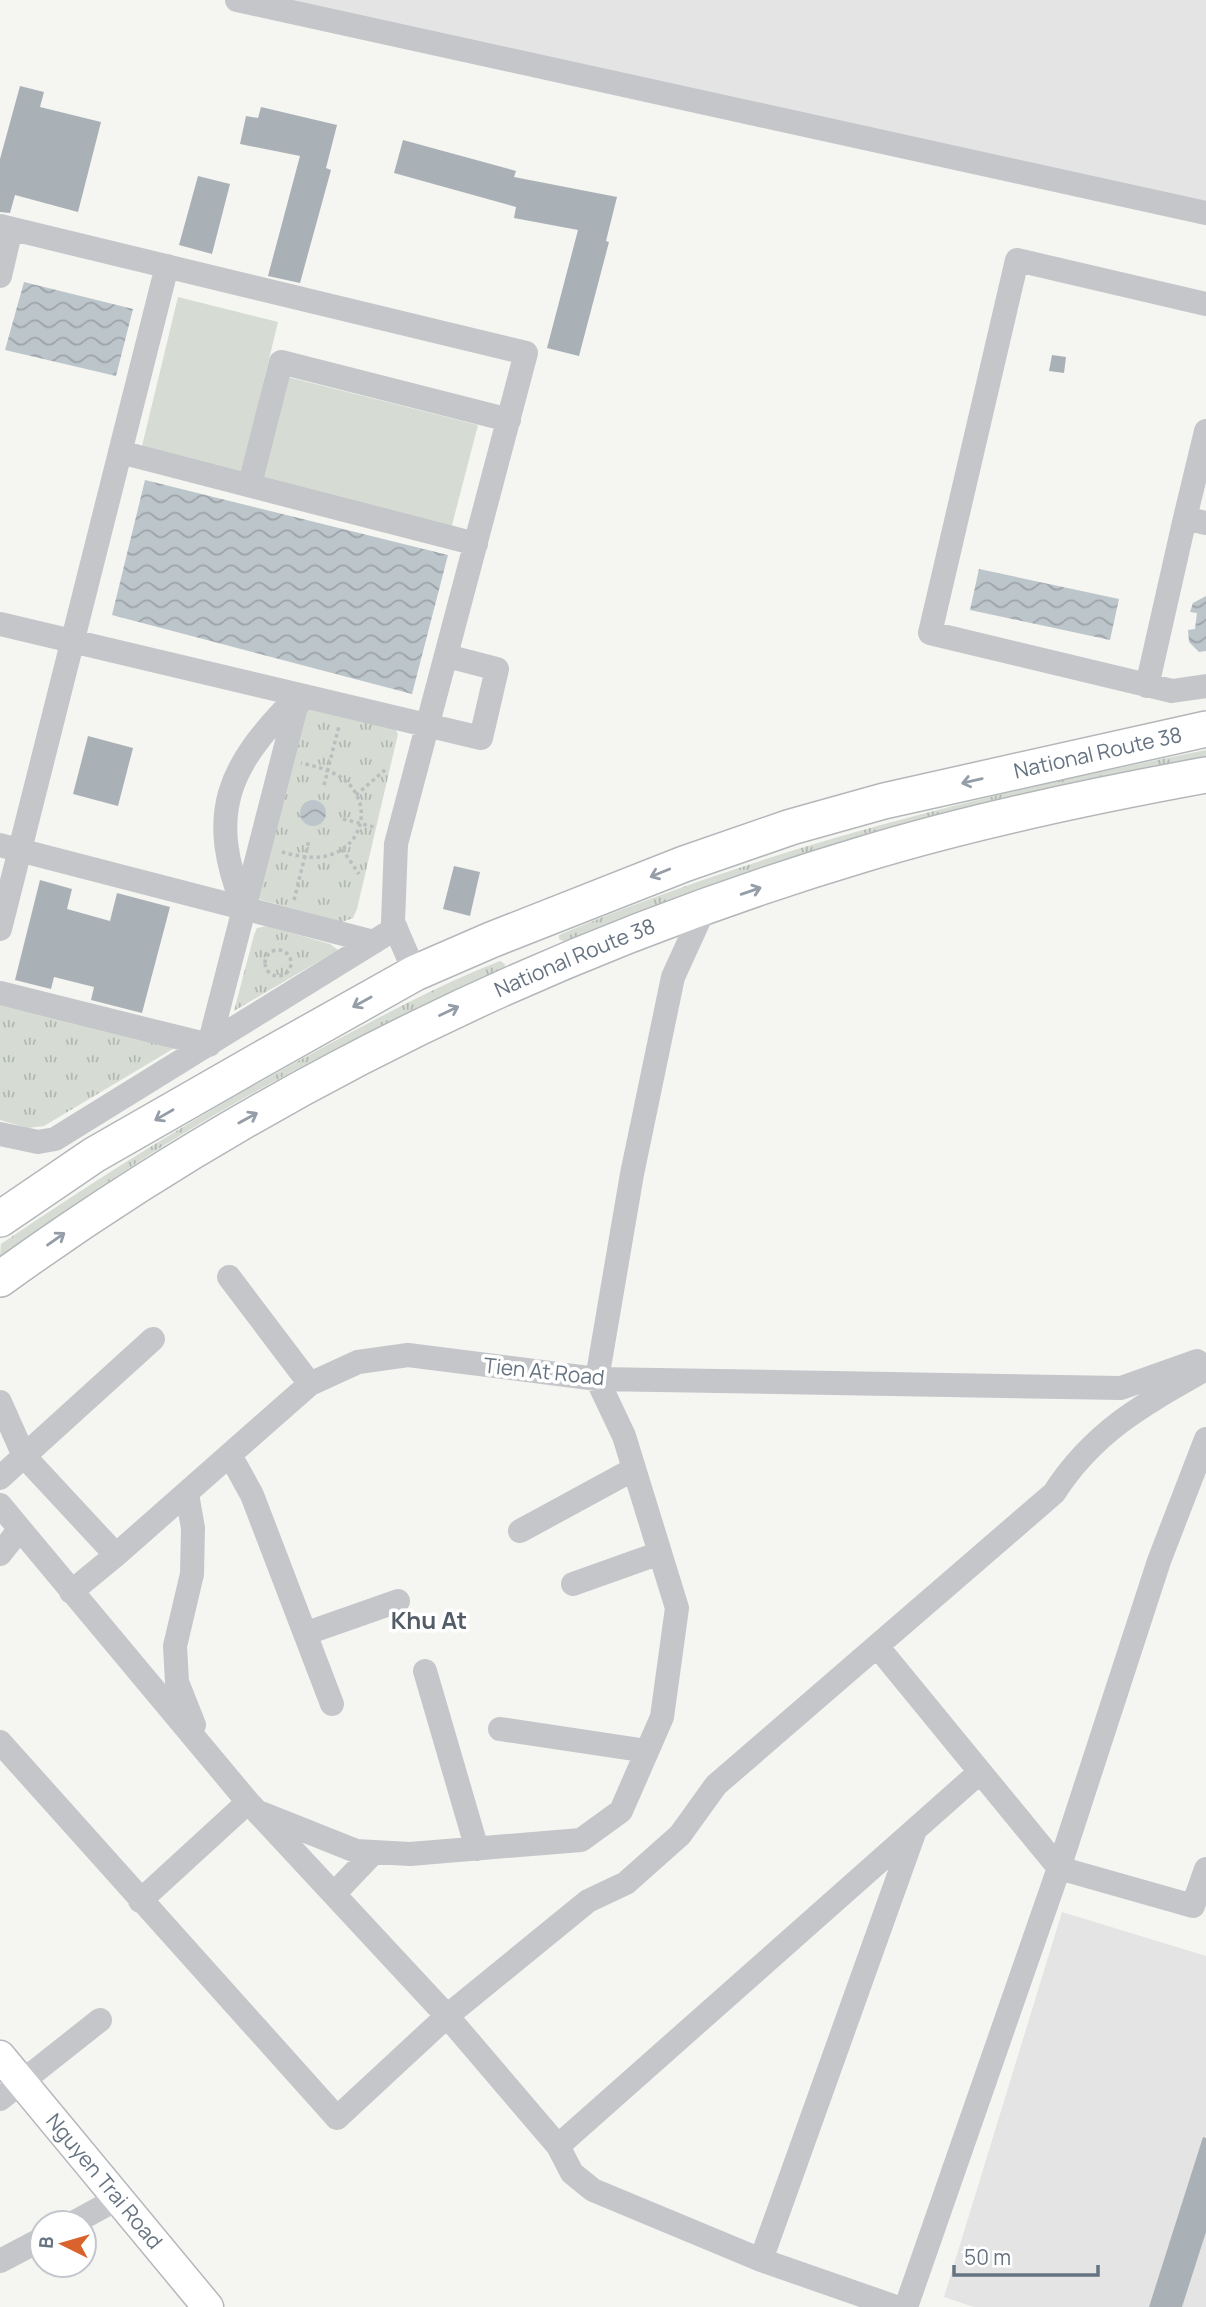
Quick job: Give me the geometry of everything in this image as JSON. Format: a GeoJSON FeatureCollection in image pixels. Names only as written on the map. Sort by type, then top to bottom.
{"type":"FeatureCollection","features":[{"type":"Feature","properties":{"kind":"highway","name":"National Route 38"},"geometry":{"type":"LineString","coordinates":[[0,1219],[94,1155],[415,973],[523,928],[684,864],[791,827],[911,795],[1206,729]]}},
{"type":"Feature","properties":{"kind":"highway","name":"National Route 38"},"geometry":{"type":"LineString","coordinates":[[0,1279],[129,1188],[195,1148],[366,1052],[540,972],[705,907],[901,844],[1092,797],[1206,775]]}},
{"type":"Feature","properties":{"kind":"highway"},"geometry":{"type":"LineString","coordinates":[[523,928],[540,972]]}},
{"type":"Feature","properties":{"kind":"main road","name":"Nguyen Trai Road"},"geometry":{"type":"LineString","coordinates":[[0,2056],[12,2090],[117,2199],[208,2307]]}},
{"type":"Feature","properties":{"kind":"street"},"geometry":{"type":"LineString","coordinates":[[237,0],[1206,213]]}},
{"type":"Feature","properties":{"kind":"street"},"geometry":{"type":"LineString","coordinates":[[0,276],[6,227],[526,353],[396,844],[391,909],[415,973]]}},
{"type":"Feature","properties":{"kind":"street"},"geometry":{"type":"LineString","coordinates":[[1206,304],[1017,260],[930,633],[1172,691],[1206,686]]}},
{"type":"Feature","properties":{"kind":"street"},"geometry":{"type":"LineString","coordinates":[[0,929],[10,847],[73,641],[167,266]]}},
{"type":"Feature","properties":{"kind":"street"},"geometry":{"type":"LineString","coordinates":[[250,484],[281,362],[509,420]]}},
{"type":"Feature","properties":{"kind":"street"},"geometry":{"type":"LineString","coordinates":[[1147,685],[1196,520],[1206,430]]}},
{"type":"Feature","properties":{"kind":"street"},"geometry":{"type":"LineString","coordinates":[[120,452],[476,544]]}},
{"type":"Feature","properties":{"kind":"street"},"geometry":{"type":"LineString","coordinates":[[0,624],[481,738],[498,669],[447,656]]}},
{"type":"Feature","properties":{"kind":"street"},"geometry":{"type":"LineString","coordinates":[[209,1045],[299,695]]}},
{"type":"Feature","properties":{"kind":"street"},"geometry":{"type":"LineString","coordinates":[[244,908],[228,859],[225,836],[228,796],[234,775],[248,754],[299,695]]}},
{"type":"Feature","properties":{"kind":"street"},"geometry":{"type":"LineString","coordinates":[[10,847],[374,942]]}},
{"type":"Feature","properties":{"kind":"street"},"geometry":{"type":"LineString","coordinates":[[253,1807],[356,1851],[372,1854],[581,1840],[621,1811],[662,1717],[677,1608],[624,1436],[597,1380],[632,1174],[673,976],[705,907]]}},
{"type":"Feature","properties":{"kind":"street"},"geometry":{"type":"LineString","coordinates":[[0,1134],[38,1142],[55,1139],[396,928]]}},
{"type":"Feature","properties":{"kind":"street"},"geometry":{"type":"LineString","coordinates":[[0,993],[209,1045]]}},
{"type":"Feature","properties":{"kind":"street"},"geometry":{"type":"LineString","coordinates":[[229,1277],[310,1384]]}},
{"type":"Feature","properties":{"kind":"street"},"geometry":{"type":"LineString","coordinates":[[0,1478],[153,1339]]}},
{"type":"Feature","properties":{"kind":"street","name":"Tien At Road"},"geometry":{"type":"LineString","coordinates":[[71,1592],[187,1494],[310,1384],[358,1362],[408,1355],[597,1380],[1121,1388],[1206,1357]]}},
{"type":"Feature","properties":{"kind":"street"},"geometry":{"type":"LineString","coordinates":[[0,1742],[337,2118],[447,2016],[588,1901],[626,1883],[680,1835],[716,1785],[1054,1493],[1074,1462],[1132,1410],[1206,1368]]}},
{"type":"Feature","properties":{"kind":"street"},"geometry":{"type":"LineString","coordinates":[[0,1402],[24,1456],[116,1555]]}},
{"type":"Feature","properties":{"kind":"street"},"geometry":{"type":"LineString","coordinates":[[906,2307],[1059,1868],[1159,1561],[1206,1439]]}},
{"type":"Feature","properties":{"kind":"street"},"geometry":{"type":"LineString","coordinates":[[230,1455],[252,1494],[332,1704]]}},
{"type":"Feature","properties":{"kind":"street"},"geometry":{"type":"LineString","coordinates":[[520,1531],[634,1469]]}},
{"type":"Feature","properties":{"kind":"street"},"geometry":{"type":"LineString","coordinates":[[187,1494],[193,1528],[192,1574],[175,1646],[177,1682],[200,1742]]}},
{"type":"Feature","properties":{"kind":"street"},"geometry":{"type":"LineString","coordinates":[[0,1504],[253,1807],[447,2016],[558,2146],[572,2173],[593,2189],[761,2260],[896,2307]]}},
{"type":"Feature","properties":{"kind":"street"},"geometry":{"type":"LineString","coordinates":[[0,1554],[19,1530]]}},
{"type":"Feature","properties":{"kind":"street"},"geometry":{"type":"LineString","coordinates":[[573,1584],[660,1553]]}},
{"type":"Feature","properties":{"kind":"street"},"geometry":{"type":"LineString","coordinates":[[307,1633],[398,1601]]}},
{"type":"Feature","properties":{"kind":"street"},"geometry":{"type":"LineString","coordinates":[[877,1646],[1059,1868],[1199,1908],[1206,1869]]}},
{"type":"Feature","properties":{"kind":"street"},"geometry":{"type":"LineString","coordinates":[[425,1671],[477,1849]]}},
{"type":"Feature","properties":{"kind":"street"},"geometry":{"type":"LineString","coordinates":[[500,1729],[648,1751]]}},
{"type":"Feature","properties":{"kind":"street"},"geometry":{"type":"LineString","coordinates":[[558,2146],[980,1772]]}},
{"type":"Feature","properties":{"kind":"street"},"geometry":{"type":"LineString","coordinates":[[140,1900],[253,1807]]}},
{"type":"Feature","properties":{"kind":"street"},"geometry":{"type":"LineString","coordinates":[[761,2260],[915,1829]]}},
{"type":"Feature","properties":{"kind":"street"},"geometry":{"type":"LineString","coordinates":[[334,1894],[372,1854]]}},
{"type":"Feature","properties":{"kind":"street"},"geometry":{"type":"LineString","coordinates":[[12,2090],[100,2020]]}},
{"type":"Feature","properties":{"kind":"street"},"geometry":{"type":"LineString","coordinates":[[98,2209],[117,2199]]}},
{"type":"Feature","properties":{"kind":"street"},"geometry":{"type":"LineString","coordinates":[[0,2261],[28,2246]]}},
{"type":"Feature","properties":{"kind":"path"},"geometry":{"type":"LineString","coordinates":[[324,785],[340,720]]}},
{"type":"Feature","properties":{"kind":"path"},"geometry":{"type":"LineString","coordinates":[[279,852],[317,858],[342,849],[356,839],[361,824],[362,807],[344,780],[327,771],[294,761]]}},
{"type":"Feature","properties":{"kind":"path"},"geometry":{"type":"LineString","coordinates":[[356,795],[385,769]]}},
{"type":"Feature","properties":{"kind":"path"},"geometry":{"type":"LineString","coordinates":[[343,819],[374,827]]}},
{"type":"Feature","properties":{"kind":"path"},"geometry":{"type":"LineString","coordinates":[[292,906],[309,840]]}},
{"type":"Feature","properties":{"kind":"path"},"geometry":{"type":"LineString","coordinates":[[342,849],[359,874]]}},
{"type":"Feature","properties":{"kind":"path"},"geometry":{"type":"LineString","coordinates":[[272,952],[282,952],[289,958],[290,967],[285,974],[272,975],[267,969],[266,959],[272,952]]}},
{"type":"Feature","properties":{"kind":"path"},"geometry":{"type":"LineString","coordinates":[[259,957],[266,959]]}},
{"type":"Feature","properties":{"kind":"shaded area"},"geometry":{"type":"Polygon","coordinates":[[[241,0],[1206,0],[1206,206],[241,0]]]}},
{"type":"Feature","properties":{"kind":"shaded area"},"geometry":{"type":"Polygon","coordinates":[[[1062,1912],[1206,1956],[1206,2307],[974,2307],[944,2297],[1062,1912]]]}},
{"type":"Feature","properties":{"kind":"green space"},"geometry":{"type":"Polygon","coordinates":[[[178,297],[278,322],[242,471],[142,446],[178,297]]]}},
{"type":"Feature","properties":{"kind":"green space"},"geometry":{"type":"Polygon","coordinates":[[[288,377],[478,425],[451,529],[261,481],[288,377]]]}},
{"type":"Feature","properties":{"kind":"green space"},"geometry":{"type":"Polygon","coordinates":[[[307,706],[394,727],[398,734],[357,909],[353,918],[342,922],[258,899],[307,706]]]}},
{"type":"Feature","properties":{"kind":"green space"},"geometry":{"type":"Polygon","coordinates":[[[1206,750],[1206,757],[1078,781],[868,833],[565,942],[559,939],[559,935],[638,904],[797,849],[1041,785],[1206,750]]]}},
{"type":"Feature","properties":{"kind":"green space"},"geometry":{"type":"Polygon","coordinates":[[[267,926],[330,944],[338,950],[234,1011],[254,935],[257,928],[267,926]]]}},
{"type":"Feature","properties":{"kind":"green space"},"geometry":{"type":"Polygon","coordinates":[[[500,961],[505,964],[504,971],[323,1055],[190,1129],[0,1256],[1,1244],[206,1113],[395,1009],[500,961]]]}},
{"type":"Feature","properties":{"kind":"green space"},"geometry":{"type":"Polygon","coordinates":[[[0,1005],[176,1047],[44,1126],[28,1128],[0,1120],[0,1005]]]}},
{"type":"Feature","properties":{"kind":"water"},"geometry":{"type":"Polygon","coordinates":[[[24,282],[133,309],[116,376],[5,350],[24,282]]]}},
{"type":"Feature","properties":{"kind":"water"},"geometry":{"type":"Polygon","coordinates":[[[145,480],[448,555],[412,694],[112,615],[145,480]]]}},
{"type":"Feature","properties":{"kind":"water"},"geometry":{"type":"Polygon","coordinates":[[[979,569],[1119,599],[1110,640],[970,610],[979,569]]]}},
{"type":"Feature","properties":{"kind":"water"},"geometry":{"type":"Polygon","coordinates":[[[1206,596],[1206,651],[1199,652],[1189,642],[1188,630],[1195,629],[1197,613],[1190,612],[1193,603],[1206,596]]]}},
{"type":"Feature","properties":{"kind":"water"},"geometry":{"type":"Polygon","coordinates":[[[313,800],[322,804],[326,813],[322,822],[313,826],[304,822],[300,813],[304,804],[313,800]]]}},
{"type":"Feature","properties":{"kind":"building"},"geometry":{"type":"Polygon","coordinates":[[[20,86],[44,92],[40,107],[101,122],[78,212],[15,195],[10,213],[0,212],[0,159],[20,86]]]}},
{"type":"Feature","properties":{"kind":"building"},"geometry":{"type":"Polygon","coordinates":[[[261,107],[337,125],[326,168],[331,170],[300,283],[268,276],[300,156],[240,144],[246,116],[258,118],[261,107]]]}},
{"type":"Feature","properties":{"kind":"building"},"geometry":{"type":"Polygon","coordinates":[[[403,140],[516,171],[514,177],[617,197],[606,241],[609,242],[579,356],[547,348],[578,230],[514,218],[516,207],[394,173],[403,140]]]}},
{"type":"Feature","properties":{"kind":"building"},"geometry":{"type":"Polygon","coordinates":[[[198,176],[230,184],[212,254],[179,245],[198,176]]]}},
{"type":"Feature","properties":{"kind":"building"},"geometry":{"type":"Polygon","coordinates":[[[1052,355],[1066,357],[1064,373],[1049,371],[1052,355]]]}},
{"type":"Feature","properties":{"kind":"building"},"geometry":{"type":"Polygon","coordinates":[[[88,736],[133,748],[118,806],[73,794],[88,736]]]}},
{"type":"Feature","properties":{"kind":"building"},"geometry":{"type":"Polygon","coordinates":[[[454,866],[480,872],[470,916],[443,909],[454,866]]]}},
{"type":"Feature","properties":{"kind":"building"},"geometry":{"type":"Polygon","coordinates":[[[40,880],[72,889],[67,909],[110,921],[117,893],[170,907],[142,1013],[91,1000],[94,987],[54,977],[51,989],[15,980],[40,880]]]}},
{"type":"Feature","properties":{"kind":"building"},"geometry":{"type":"Polygon","coordinates":[[[1203,2137],[1206,2138],[1206,2232],[1182,2307],[1149,2307],[1203,2137]]]}},
{"type":"Feature","properties":{"kind":"district","name":"Khu At"},"geometry":{"type":"Point","coordinates":[429,1621]}}]}
